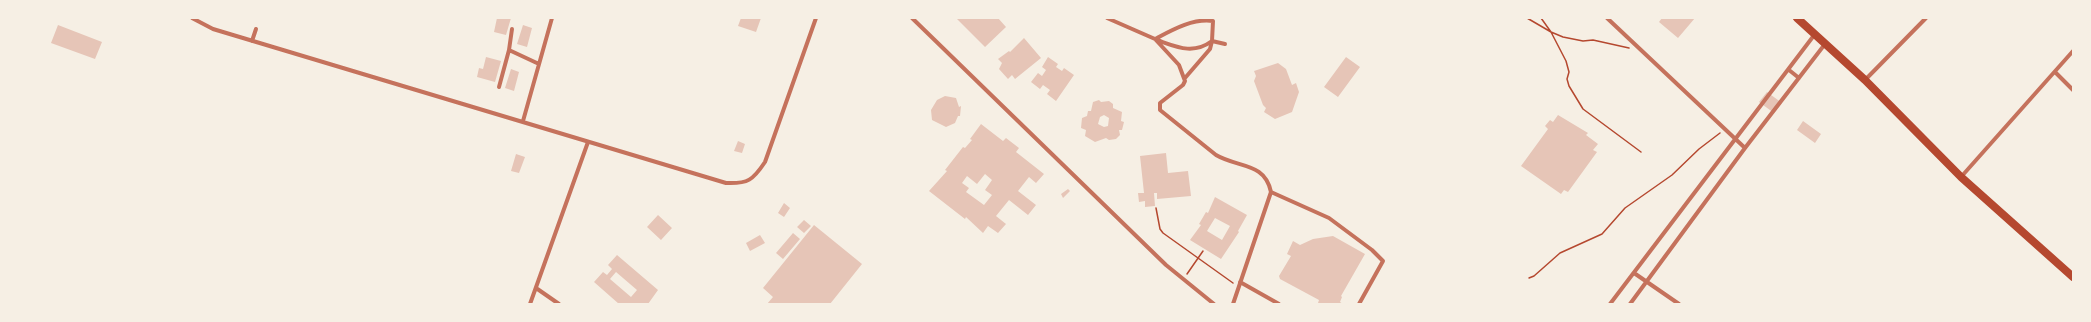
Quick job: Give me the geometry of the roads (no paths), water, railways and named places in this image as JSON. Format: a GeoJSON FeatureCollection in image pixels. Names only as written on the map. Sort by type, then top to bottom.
{"type":"FeatureCollection","features":[{"type":"Feature","properties":{"kind":"highway"},"geometry":{"type":"LineString","coordinates":[[1797,18],[1865,80],[1961,176],[2073,277]]}},
{"type":"Feature","properties":{"kind":"street"},"geometry":{"type":"LineString","coordinates":[[192,18],[213,29],[726,183],[740,183],[749,180],[757,175],[765,162],[816,18]]}},
{"type":"Feature","properties":{"kind":"street"},"geometry":{"type":"LineString","coordinates":[[523,121],[552,18]]}},
{"type":"Feature","properties":{"kind":"street"},"geometry":{"type":"LineString","coordinates":[[912,18],[1166,265],[1214,304]]}},
{"type":"Feature","properties":{"kind":"street"},"geometry":{"type":"LineString","coordinates":[[1107,18],[1155,39],[1187,50],[1203,48],[1212,41]]}},
{"type":"Feature","properties":{"kind":"street"},"geometry":{"type":"LineString","coordinates":[[1607,18],[1745,148]]}},
{"type":"Feature","properties":{"kind":"street"},"geometry":{"type":"LineString","coordinates":[[1865,80],[1926,18]]}},
{"type":"Feature","properties":{"kind":"street"},"geometry":{"type":"LineString","coordinates":[[1155,39],[1175,29],[1204,19],[1212,21],[1212,41],[1210,49],[1185,78],[1183,85],[1160,102],[1160,110],[1225,161],[1249,166],[1260,172],[1268,181],[1271,192],[1232,304]]}},
{"type":"Feature","properties":{"kind":"street"},"geometry":{"type":"LineString","coordinates":[[252,41],[256,29]]}},
{"type":"Feature","properties":{"kind":"street"},"geometry":{"type":"LineString","coordinates":[[499,86],[509,50],[512,29]]}},
{"type":"Feature","properties":{"kind":"street"},"geometry":{"type":"LineString","coordinates":[[1610,304],[1815,34]]}},
{"type":"Feature","properties":{"kind":"street"},"geometry":{"type":"LineString","coordinates":[[1155,39],[1179,65],[1185,78]]}},
{"type":"Feature","properties":{"kind":"street"},"geometry":{"type":"LineString","coordinates":[[1212,41],[1225,44]]}},
{"type":"Feature","properties":{"kind":"street"},"geometry":{"type":"LineString","coordinates":[[1630,304],[1745,148],[1826,44]]}},
{"type":"Feature","properties":{"kind":"street"},"geometry":{"type":"LineString","coordinates":[[509,50],[539,64]]}},
{"type":"Feature","properties":{"kind":"street"},"geometry":{"type":"LineString","coordinates":[[1961,176],[2073,51]]}},
{"type":"Feature","properties":{"kind":"street"},"geometry":{"type":"LineString","coordinates":[[1789,70],[1799,78]]}},
{"type":"Feature","properties":{"kind":"street"},"geometry":{"type":"LineString","coordinates":[[2055,72],[2073,90]]}},
{"type":"Feature","properties":{"kind":"street"},"geometry":{"type":"LineString","coordinates":[[530,304],[588,142]]}},
{"type":"Feature","properties":{"kind":"street"},"geometry":{"type":"LineString","coordinates":[[1271,192],[1329,218],[1372,250],[1383,261],[1359,304]]}},
{"type":"Feature","properties":{"kind":"street"},"geometry":{"type":"LineString","coordinates":[[1634,273],[1679,304]]}},
{"type":"Feature","properties":{"kind":"street"},"geometry":{"type":"LineString","coordinates":[[1239,284],[1279,304]]}},
{"type":"Feature","properties":{"kind":"street"},"geometry":{"type":"LineString","coordinates":[[536,288],[559,304]]}}]}
